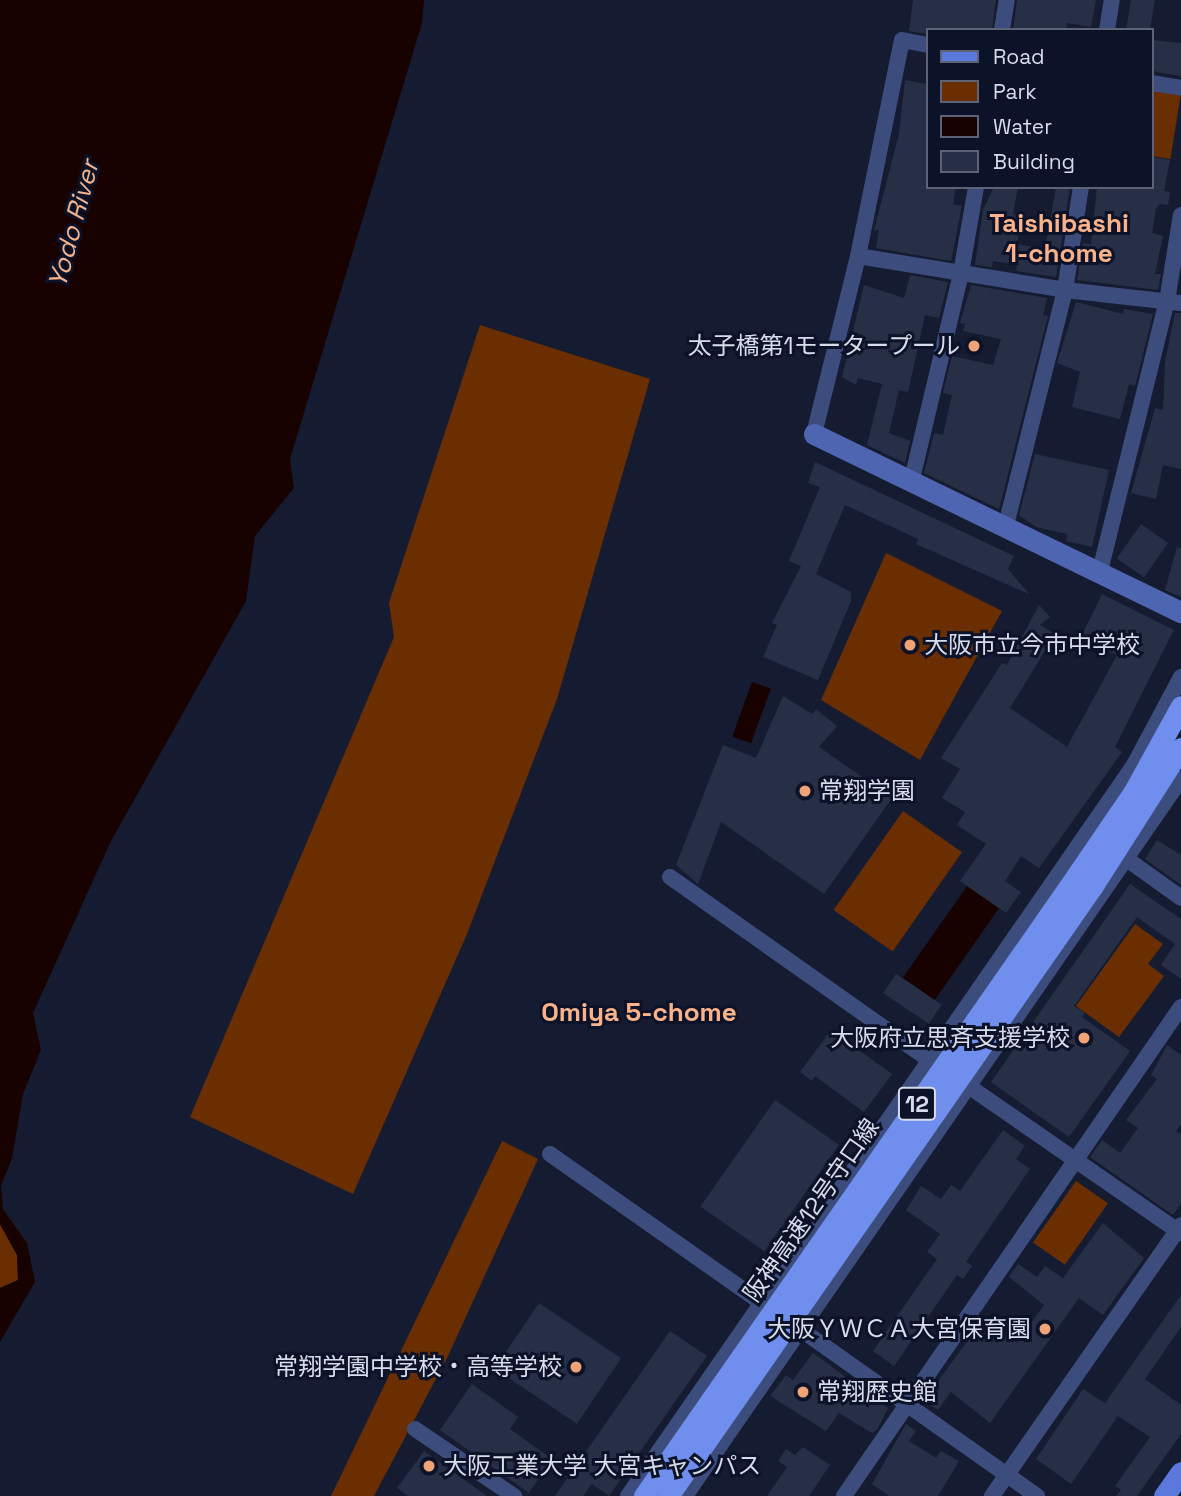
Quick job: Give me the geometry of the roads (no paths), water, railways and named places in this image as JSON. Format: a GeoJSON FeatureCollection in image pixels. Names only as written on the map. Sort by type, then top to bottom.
{"type":"FeatureCollection","features":[{"type":"Feature","properties":{"kind":"highway","name":"阪神高速12号守口線"},"geometry":{"type":"LineString","coordinates":[[644,1496],[1133,793],[1181,706]]}},
{"type":"Feature","properties":{"kind":"highway","name":"阪神高速12号守口線"},"geometry":{"type":"LineString","coordinates":[[668,1496],[1092,887],[1181,748]]}},
{"type":"Feature","properties":{"kind":"main road"},"geometry":{"type":"LineString","coordinates":[[1164,1496],[1181,1472]]}},
{"type":"Feature","properties":{"kind":"street"},"geometry":{"type":"LineString","coordinates":[[1002,28],[1007,0]]}},
{"type":"Feature","properties":{"kind":"street"},"geometry":{"type":"LineString","coordinates":[[1107,28],[1112,0]]}},
{"type":"Feature","properties":{"kind":"street"},"geometry":{"type":"LineString","coordinates":[[926,44],[902,40],[858,256],[814,434],[912,479],[1181,612]]}},
{"type":"Feature","properties":{"kind":"street"},"geometry":{"type":"LineString","coordinates":[[1153,83],[1181,88]]}},
{"type":"Feature","properties":{"kind":"street"},"geometry":{"type":"LineString","coordinates":[[912,479],[961,273],[976,189]]}},
{"type":"Feature","properties":{"kind":"street"},"geometry":{"type":"LineString","coordinates":[[1006,525],[1065,290],[1081,189]]}},
{"type":"Feature","properties":{"kind":"street"},"geometry":{"type":"LineString","coordinates":[[1100,571],[1174,302],[1181,215]]}},
{"type":"Feature","properties":{"kind":"street"},"geometry":{"type":"LineString","coordinates":[[858,256],[1065,290],[1174,302]]}},
{"type":"Feature","properties":{"kind":"street"},"geometry":{"type":"LineString","coordinates":[[628,1496],[1135,765],[1181,677]]}},
{"type":"Feature","properties":{"kind":"street"},"geometry":{"type":"LineString","coordinates":[[685,1496],[971,1088],[1181,779]]}},
{"type":"Feature","properties":{"kind":"street"},"geometry":{"type":"LineString","coordinates":[[1128,860],[1181,898]]}},
{"type":"Feature","properties":{"kind":"street"},"geometry":{"type":"LineString","coordinates":[[670,877],[929,1060],[1180,1230],[992,1496]]}},
{"type":"Feature","properties":{"kind":"street"},"geometry":{"type":"LineString","coordinates":[[844,1496],[1181,1007]]}},
{"type":"Feature","properties":{"kind":"street"},"geometry":{"type":"LineString","coordinates":[[550,1154],[1037,1496]]}},
{"type":"Feature","properties":{"kind":"street"},"geometry":{"type":"LineString","coordinates":[[415,1429],[514,1496]]}},
{"type":"Feature","properties":{"kind":"water","name":"Yodo River"},"geometry":{"type":"Polygon","coordinates":[[[0,0],[424,0],[422,23],[290,459],[294,488],[255,536],[246,601],[111,841],[33,1013],[41,1050],[23,1094],[12,1158],[1,1186],[3,1209],[27,1243],[35,1282],[0,1342],[0,1288],[18,1280],[17,1255],[0,1224],[0,0]]]}},
{"type":"Feature","properties":{"kind":"water"},"geometry":{"type":"Polygon","coordinates":[[[752,682],[771,689],[751,743],[732,737],[752,682]]]}},
{"type":"Feature","properties":{"kind":"water"},"geometry":{"type":"Polygon","coordinates":[[[967,886],[999,908],[935,1000],[903,978],[967,886]]]}},
{"type":"Feature","properties":{"kind":"place","name":"太子橋第1モータープール"},"geometry":{"type":"Point","coordinates":[974,346]}},
{"type":"Feature","properties":{"kind":"place","name":"大阪市立今市中学校"},"geometry":{"type":"Point","coordinates":[910,645]}},
{"type":"Feature","properties":{"kind":"place","name":"常翔学園"},"geometry":{"type":"Point","coordinates":[805,791]}},
{"type":"Feature","properties":{"kind":"place","name":"大阪府立思斉支援学校"},"geometry":{"type":"Point","coordinates":[1084,1038]}},
{"type":"Feature","properties":{"kind":"place","name":"大阪ＹＷＣＡ大宮保育園"},"geometry":{"type":"Point","coordinates":[1045,1329]}},
{"type":"Feature","properties":{"kind":"place","name":"常翔学園中学校・高等学校"},"geometry":{"type":"Point","coordinates":[576,1367]}},
{"type":"Feature","properties":{"kind":"place","name":"常翔歴史館"},"geometry":{"type":"Point","coordinates":[803,1392]}},
{"type":"Feature","properties":{"kind":"place","name":"大阪工業大学 大宮キャンパス"},"geometry":{"type":"Point","coordinates":[429,1466]}},
{"type":"Feature","properties":{"kind":"district","name":"Taishibashi 1-chome"},"geometry":{"type":"Point","coordinates":[1059,239]}},
{"type":"Feature","properties":{"kind":"district","name":"Omiya 5-chome"},"geometry":{"type":"Point","coordinates":[639,1013]}}]}
